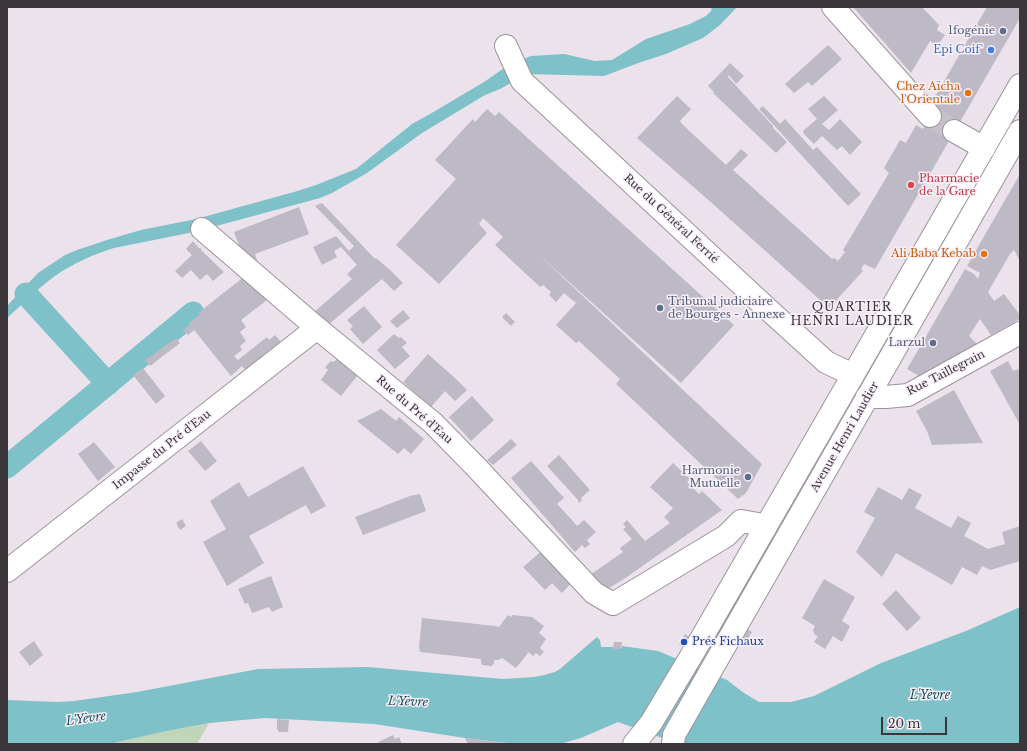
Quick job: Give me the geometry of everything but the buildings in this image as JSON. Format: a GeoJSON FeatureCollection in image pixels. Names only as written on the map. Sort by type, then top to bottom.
{"type":"FeatureCollection","features":[{"type":"Feature","properties":{"kind":"street"},"geometry":{"type":"LineString","coordinates":[[833,7],[930,116]]}},
{"type":"Feature","properties":{"kind":"street","name":"Rue du Général Ferrié"},"geometry":{"type":"LineString","coordinates":[[509,52],[522,81],[826,362],[853,374]]}},
{"type":"Feature","properties":{"kind":"street"},"geometry":{"type":"LineString","coordinates":[[634,744],[651,724],[693,653],[1020,86]]}},
{"type":"Feature","properties":{"kind":"street"},"geometry":{"type":"LineString","coordinates":[[954,131],[984,148]]}},
{"type":"Feature","properties":{"kind":"street","name":"Avenue Henri Laudier"},"geometry":{"type":"LineString","coordinates":[[673,744],[674,735],[714,664],[1020,131]]}},
{"type":"Feature","properties":{"kind":"street","name":"Rue du Pré d'Eau"},"geometry":{"type":"LineString","coordinates":[[202,229],[317,328],[432,423],[476,467],[594,593],[613,604],[726,536],[742,521],[758,524],[765,528]]}},
{"type":"Feature","properties":{"kind":"street","name":"Impasse du Pré d'Eau"},"geometry":{"type":"LineString","coordinates":[[7,571],[317,328]]}},
{"type":"Feature","properties":{"kind":"street","name":"Rue Taillegrain"},"geometry":{"type":"LineString","coordinates":[[867,397],[908,395],[1020,334]]}},
{"type":"Feature","properties":{"kind":"green space"},"geometry":{"type":"Polygon","coordinates":[[[209,723],[197,744],[109,744],[162,732],[209,723]]]}},
{"type":"Feature","properties":{"kind":"water"},"geometry":{"type":"Polygon","coordinates":[[[712,7],[737,7],[720,25],[703,38],[666,54],[604,76],[527,74],[500,89],[485,95],[422,133],[367,173],[332,193],[320,198],[194,232],[114,248],[91,256],[55,276],[7,318],[7,306],[38,273],[65,255],[141,230],[196,219],[316,185],[356,169],[412,124],[484,82],[507,66],[531,56],[564,54],[595,61],[612,60],[646,39],[690,24],[706,16],[711,11],[712,7]]]}},
{"type":"Feature","properties":{"kind":"water","name":"L'Yèvre"},"geometry":{"type":"Polygon","coordinates":[[[1020,607],[1020,744],[679,744],[618,722],[581,738],[560,744],[517,744],[465,738],[374,724],[265,718],[209,723],[109,744],[7,744],[7,700],[58,702],[74,701],[137,692],[258,669],[368,667],[503,679],[534,677],[555,672],[560,669],[597,637],[600,640],[601,647],[621,649],[622,646],[658,651],[727,680],[759,702],[791,702],[814,696],[881,663],[966,631],[1020,607]]]}},
{"type":"Feature","properties":{"kind":"waterway"},"geometry":{"type":"LineString","coordinates":[[26,294],[108,384]]}},
{"type":"Feature","properties":{"kind":"waterway"},"geometry":{"type":"LineString","coordinates":[[7,467],[193,313]]}},
{"type":"Feature","properties":{"kind":"tunnel"},"geometry":{"type":"LineString","coordinates":[[930,116],[954,131]]}},
{"type":"Feature","properties":{"kind":"place","name":"1fogénie"},"geometry":{"type":"Point","coordinates":[1003,31]}},
{"type":"Feature","properties":{"kind":"place","name":"Epi Coif'"},"geometry":{"type":"Point","coordinates":[991,50]}},
{"type":"Feature","properties":{"kind":"place","name":"Chez Aïcha l'Orientale"},"geometry":{"type":"Point","coordinates":[968,93]}},
{"type":"Feature","properties":{"kind":"place","name":"Pharmacie de la Gare"},"geometry":{"type":"Point","coordinates":[911,185]}},
{"type":"Feature","properties":{"kind":"place","name":"Ali Baba Kebab"},"geometry":{"type":"Point","coordinates":[984,254]}},
{"type":"Feature","properties":{"kind":"place","name":"Tribunal judiciaire de Bourges - Annexe"},"geometry":{"type":"Point","coordinates":[660,308]}},
{"type":"Feature","properties":{"kind":"place","name":"Larzul"},"geometry":{"type":"Point","coordinates":[933,343]}},
{"type":"Feature","properties":{"kind":"place","name":"Harmonie Mutuelle"},"geometry":{"type":"Point","coordinates":[748,477]}},
{"type":"Feature","properties":{"kind":"place","name":"Prés Fichaux"},"geometry":{"type":"Point","coordinates":[684,642]}},
{"type":"Feature","properties":{"kind":"district","name":"QUARTIER HENRI LAUDIER"},"geometry":{"type":"Point","coordinates":[852,315]}}]}
